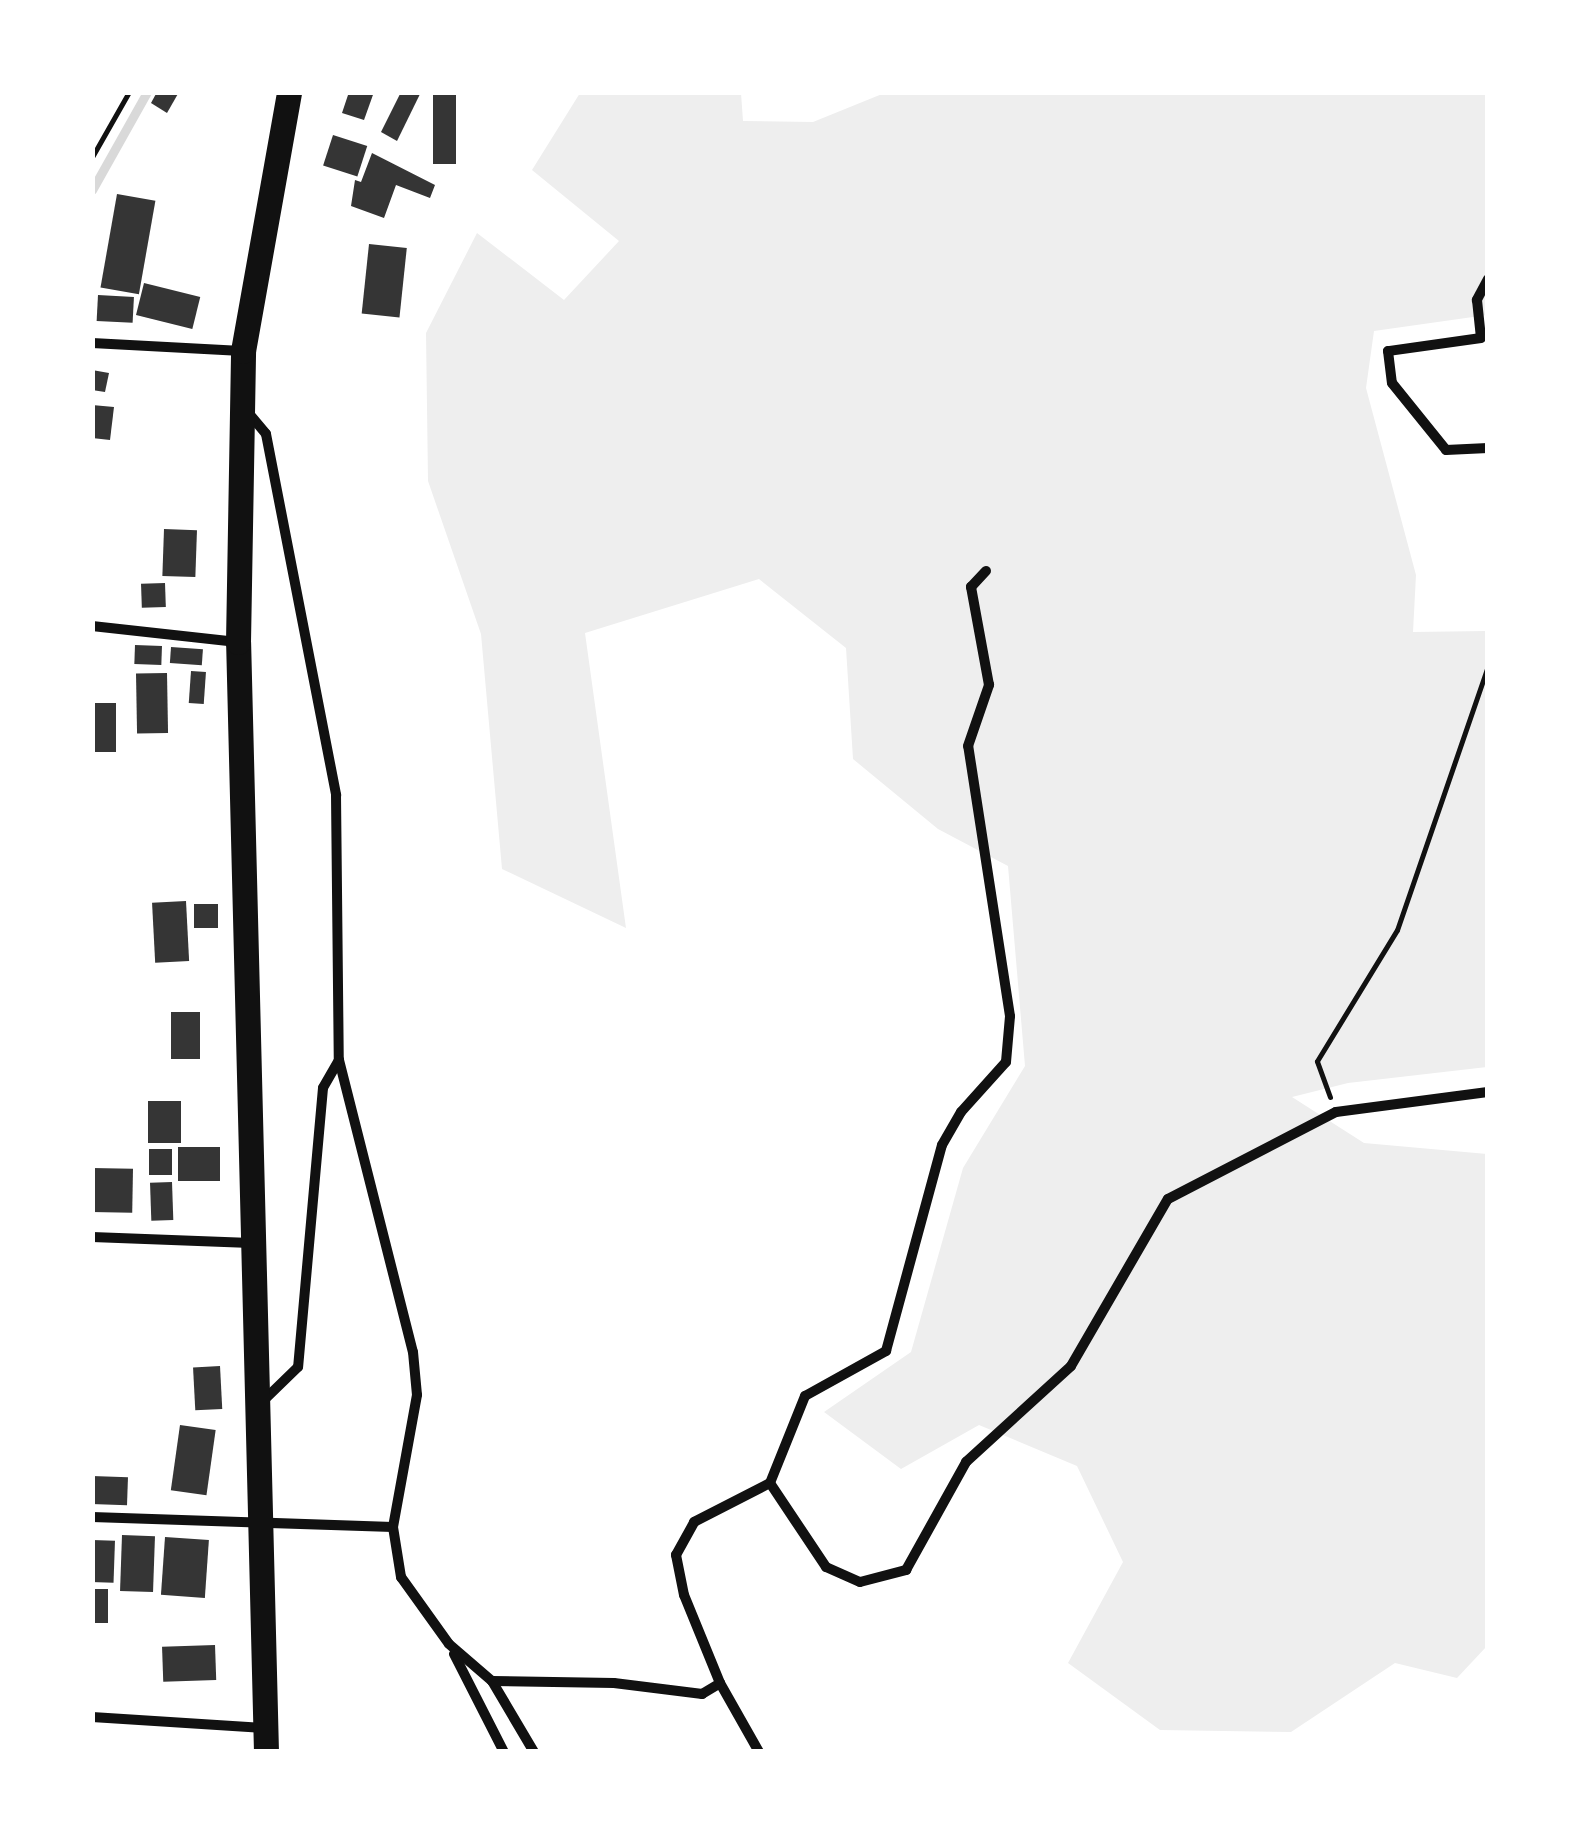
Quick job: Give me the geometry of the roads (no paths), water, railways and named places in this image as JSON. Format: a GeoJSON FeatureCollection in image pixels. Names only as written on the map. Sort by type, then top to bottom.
{"type":"FeatureCollection","features":[{"type":"Feature","properties":{"kind":"highway"},"geometry":{"type":"LineString","coordinates":[[265,1740],[238,642],[243,350],[289,92]]}},
{"type":"Feature","properties":{"kind":"street"},"geometry":{"type":"LineString","coordinates":[[1488,279],[1477,300],[1481,338],[1388,351],[1392,384],[1446,450],[1488,448]]}},
{"type":"Feature","properties":{"kind":"street"},"geometry":{"type":"LineString","coordinates":[[92,342],[243,350]]}},
{"type":"Feature","properties":{"kind":"street"},"geometry":{"type":"LineString","coordinates":[[242,405],[266,434],[336,795],[339,1060],[414,1352],[416,1395],[393,1527],[401,1577],[449,1644],[504,1752]]}},
{"type":"Feature","properties":{"kind":"street"},"geometry":{"type":"LineString","coordinates":[[759,1752],[720,1683],[684,1595],[676,1555],[694,1522],[770,1483],[805,1396],[886,1351],[942,1145],[1006,1062],[1010,1016],[968,746],[990,685],[971,587],[986,570]]}},
{"type":"Feature","properties":{"kind":"street"},"geometry":{"type":"LineString","coordinates":[[92,626],[238,642]]}},
{"type":"Feature","properties":{"kind":"street"},"geometry":{"type":"LineString","coordinates":[[259,1405],[298,1366],[323,1088],[339,1060]]}},
{"type":"Feature","properties":{"kind":"street"},"geometry":{"type":"LineString","coordinates":[[770,1483],[826,1567],[860,1582],[906,1570],[966,1462],[1071,1366],[1168,1199],[1336,1112],[1488,1092]]}},
{"type":"Feature","properties":{"kind":"street"},"geometry":{"type":"LineString","coordinates":[[92,1237],[253,1243]]}},
{"type":"Feature","properties":{"kind":"street"},"geometry":{"type":"LineString","coordinates":[[92,1517],[393,1527]]}},
{"type":"Feature","properties":{"kind":"street"},"geometry":{"type":"LineString","coordinates":[[449,1644],[492,1682],[534,1752]]}},
{"type":"Feature","properties":{"kind":"street"},"geometry":{"type":"LineString","coordinates":[[492,1682],[614,1683],[702,1694],[720,1683]]}},
{"type":"Feature","properties":{"kind":"street"},"geometry":{"type":"LineString","coordinates":[[92,1717],[265,1740]]}},
{"type":"Feature","properties":{"kind":"waterway"},"geometry":{"type":"LineString","coordinates":[[92,190],[147,92]]}}]}
